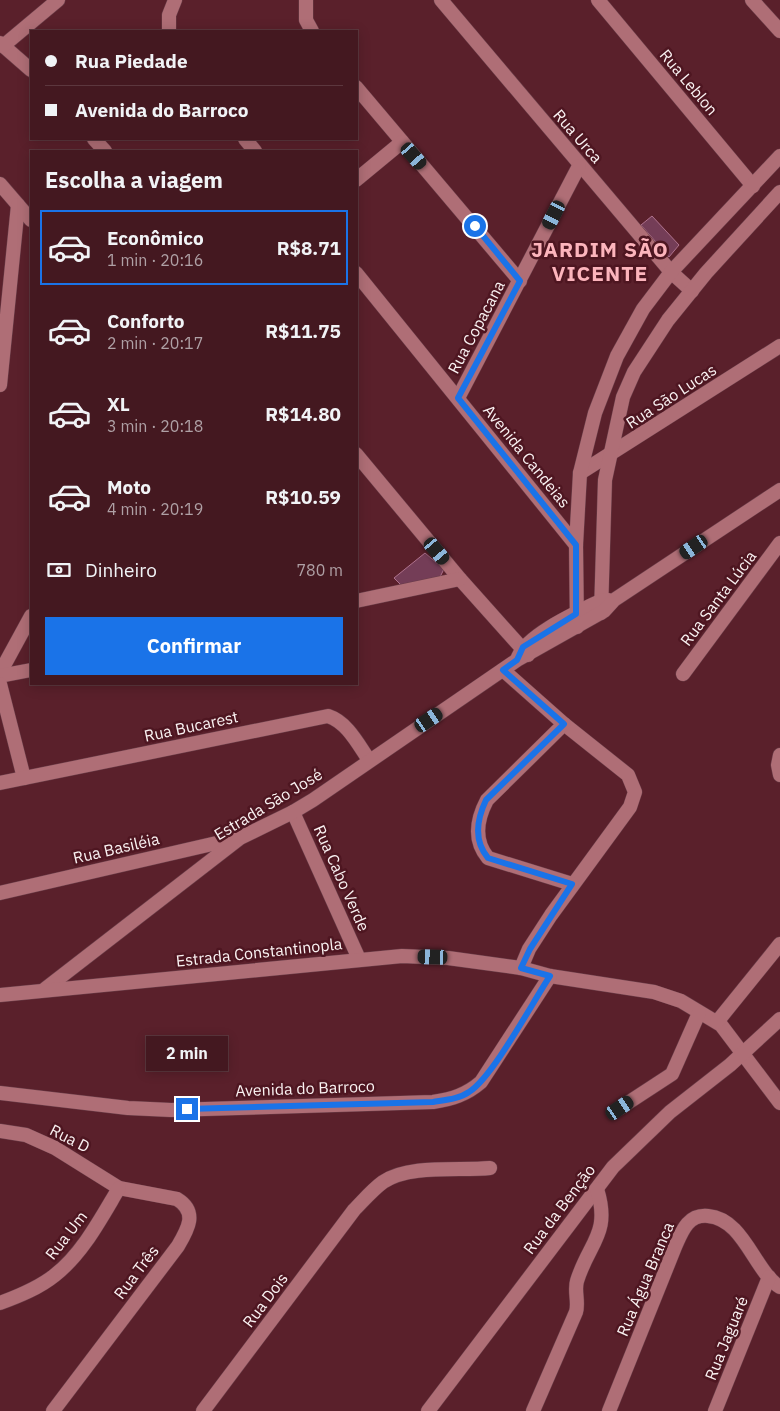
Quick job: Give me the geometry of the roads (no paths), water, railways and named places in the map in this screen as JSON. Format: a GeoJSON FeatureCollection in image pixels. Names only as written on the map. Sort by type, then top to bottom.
{"type":"FeatureCollection","features":[{"type":"Feature","properties":{"kind":"street"},"geometry":{"type":"LineString","coordinates":[[30,69],[2,44],[58,0]]}},
{"type":"Feature","properties":{"kind":"street"},"geometry":{"type":"LineString","coordinates":[[169,30],[169,15],[175,0]]}},
{"type":"Feature","properties":{"kind":"street"},"geometry":{"type":"LineString","coordinates":[[306,0],[306,20],[311,30]]}},
{"type":"Feature","properties":{"kind":"street","name":"Rua Urca"},"geometry":{"type":"LineString","coordinates":[[441,0],[579,166],[613,202],[671,272],[692,290]]}},
{"type":"Feature","properties":{"kind":"street","name":"Rua Leblon"},"geometry":{"type":"LineString","coordinates":[[598,0],[753,186]]}},
{"type":"Feature","properties":{"kind":"street"},"geometry":{"type":"LineString","coordinates":[[752,0],[780,31]]}},
{"type":"Feature","properties":{"kind":"street"},"geometry":{"type":"LineString","coordinates":[[358,89],[520,281]]}},
{"type":"Feature","properties":{"kind":"street"},"geometry":{"type":"LineString","coordinates":[[95,140],[104,150]]}},
{"type":"Feature","properties":{"kind":"street"},"geometry":{"type":"LineString","coordinates":[[246,140],[254,150]]}},
{"type":"Feature","properties":{"kind":"street"},"geometry":{"type":"LineString","coordinates":[[358,178],[402,142]]}},
{"type":"Feature","properties":{"kind":"street"},"geometry":{"type":"LineString","coordinates":[[576,620],[576,545],[580,473],[595,413],[617,356],[643,309],[671,272],[780,156]]}},
{"type":"Feature","properties":{"kind":"street","name":"Rua Copacana"},"geometry":{"type":"LineString","coordinates":[[458,398],[579,166]]}},
{"type":"Feature","properties":{"kind":"street"},"geometry":{"type":"LineString","coordinates":[[0,184],[30,219]]}},
{"type":"Feature","properties":{"kind":"street"},"geometry":{"type":"LineString","coordinates":[[605,605],[603,503],[608,457],[623,396],[634,372],[668,320],[692,290],[780,192]]}},
{"type":"Feature","properties":{"kind":"street"},"geometry":{"type":"LineString","coordinates":[[0,385],[18,204]]}},
{"type":"Feature","properties":{"kind":"street","name":"Avenida Candeias"},"geometry":{"type":"LineString","coordinates":[[358,275],[576,545]]}},
{"type":"Feature","properties":{"kind":"street","name":"Rua São Lucas"},"geometry":{"type":"LineString","coordinates":[[580,473],[608,457],[780,346]]}},
{"type":"Feature","properties":{"kind":"street"},"geometry":{"type":"LineString","coordinates":[[358,456],[522,654]]}},
{"type":"Feature","properties":{"kind":"street","name":"Estrada São José"},"geometry":{"type":"LineString","coordinates":[[45,989],[240,838],[293,812],[503,670],[522,654],[576,620],[605,605],[778,495]]}},
{"type":"Feature","properties":{"kind":"street","name":"Rua Santa Lúcia"},"geometry":{"type":"LineString","coordinates":[[683,674],[780,543]]}},
{"type":"Feature","properties":{"kind":"street"},"geometry":{"type":"LineString","coordinates":[[358,601],[460,579]]}},
{"type":"Feature","properties":{"kind":"street"},"geometry":{"type":"LineString","coordinates":[[0,675],[30,618]]}},
{"type":"Feature","properties":{"kind":"street"},"geometry":{"type":"LineString","coordinates":[[0,675],[30,670]]}},
{"type":"Feature","properties":{"kind":"street"},"geometry":{"type":"LineString","coordinates":[[503,670],[564,724],[628,775],[634,786],[634,799],[572,884],[534,942],[521,968]]}},
{"type":"Feature","properties":{"kind":"street"},"geometry":{"type":"LineString","coordinates":[[0,684],[24,778]]}},
{"type":"Feature","properties":{"kind":"street","name":"Rua Bucarest"},"geometry":{"type":"LineString","coordinates":[[0,783],[328,716],[339,720],[370,760]]}},
{"type":"Feature","properties":{"kind":"street"},"geometry":{"type":"LineString","coordinates":[[564,724],[486,800],[481,811],[478,828],[482,850],[488,858],[572,884]]}},
{"type":"Feature","properties":{"kind":"street"},"geometry":{"type":"LineString","coordinates":[[780,755],[778,764],[780,775]]}},
{"type":"Feature","properties":{"kind":"street","name":"Rua Cabo Verde"},"geometry":{"type":"LineString","coordinates":[[293,812],[359,959]]}},
{"type":"Feature","properties":{"kind":"street","name":"Rua Basiléia"},"geometry":{"type":"LineString","coordinates":[[0,893],[240,838]]}},
{"type":"Feature","properties":{"kind":"street"},"geometry":{"type":"LineString","coordinates":[[780,944],[723,1028],[744,1052],[780,1103]]}},
{"type":"Feature","properties":{"kind":"street","name":"Estrada Constantinopla"},"geometry":{"type":"LineString","coordinates":[[0,995],[359,959],[402,956],[448,958],[521,968],[550,976],[654,992],[681,1001],[723,1028]]}},
{"type":"Feature","properties":{"kind":"street","name":"Avenida do Barroco"},"geometry":{"type":"LineString","coordinates":[[0,1092],[128,1108],[171,1110],[433,1102],[451,1099],[469,1092],[481,1082],[550,976]]}},
{"type":"Feature","properties":{"kind":"street"},"geometry":{"type":"LineString","coordinates":[[620,1108],[672,1074],[699,1013]]}},
{"type":"Feature","properties":{"kind":"street","name":"Rua da Benção"},"geometry":{"type":"LineString","coordinates":[[428,1411],[622,1158],[670,1112],[744,1052],[780,1019]]}},
{"type":"Feature","properties":{"kind":"street","name":"Rua D"},"geometry":{"type":"LineString","coordinates":[[0,1131],[26,1135],[55,1148],[120,1188]]}},
{"type":"Feature","properties":{"kind":"street","name":"Rua Dois"},"geometry":{"type":"LineString","coordinates":[[203,1411],[354,1210],[383,1182],[395,1176],[414,1172],[490,1168]]}},
{"type":"Feature","properties":{"kind":"street","name":"Rua Um"},"geometry":{"type":"LineString","coordinates":[[0,1303],[24,1294],[55,1276],[73,1257],[95,1228],[120,1188]]}},
{"type":"Feature","properties":{"kind":"street","name":"Rua Três"},"geometry":{"type":"LineString","coordinates":[[53,1411],[178,1246],[190,1220],[185,1204],[177,1199],[120,1188]]}},
{"type":"Feature","properties":{"kind":"street"},"geometry":{"type":"LineString","coordinates":[[533,1411],[576,1312],[578,1299],[576,1283],[600,1231],[602,1206],[597,1189]]}},
{"type":"Feature","properties":{"kind":"street","name":"Rua Água Branca"},"geometry":{"type":"LineString","coordinates":[[609,1411],[675,1247],[687,1223],[695,1217],[703,1215],[721,1220],[735,1231],[775,1282]]}},
{"type":"Feature","properties":{"kind":"street","name":"Rua Jaguaré"},"geometry":{"type":"LineString","coordinates":[[715,1411],[775,1282]]}},
{"type":"Feature","properties":{"kind":"district","name":"JARDIM SÃO VICENTE"},"geometry":{"type":"Point","coordinates":[600,262]}}]}
